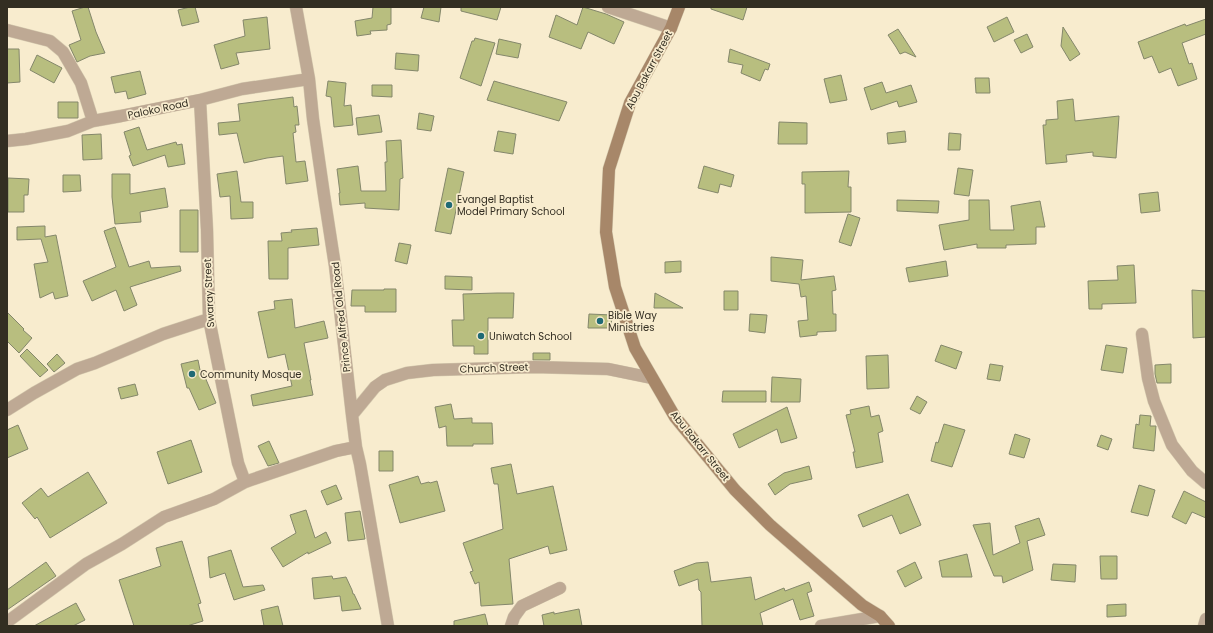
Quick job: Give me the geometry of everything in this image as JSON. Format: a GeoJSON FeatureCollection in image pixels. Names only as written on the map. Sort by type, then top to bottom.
{"type":"FeatureCollection","features":[{"type":"Feature","properties":{"kind":"street","name":"Prince Alfred Old Road"},"geometry":{"type":"LineString","coordinates":[[296,7],[310,78],[314,127],[335,266],[356,447],[388,626]]}},
{"type":"Feature","properties":{"kind":"street"},"geometry":{"type":"LineString","coordinates":[[608,7],[671,28]]}},
{"type":"Feature","properties":{"kind":"street","name":"Abu Bakarr Street"},"geometry":{"type":"LineString","coordinates":[[679,7],[671,28],[630,103],[609,169],[606,232],[615,287],[635,348],[675,417],[735,490],[781,535],[862,605],[880,616],[889,626]]}},
{"type":"Feature","properties":{"kind":"street"},"geometry":{"type":"LineString","coordinates":[[7,30],[50,42],[63,52],[81,83],[93,120]]}},
{"type":"Feature","properties":{"kind":"street","name":"Paloko Road"},"geometry":{"type":"LineString","coordinates":[[7,141],[68,131],[93,120],[121,116],[200,100],[242,89],[310,78]]}},
{"type":"Feature","properties":{"kind":"street","name":"Swaray Street"},"geometry":{"type":"LineString","coordinates":[[200,100],[209,319],[238,463],[244,482]]}},
{"type":"Feature","properties":{"kind":"street"},"geometry":{"type":"LineString","coordinates":[[7,410],[77,369],[95,363],[163,334],[209,319]]}},
{"type":"Feature","properties":{"kind":"street"},"geometry":{"type":"LineString","coordinates":[[1142,334],[1148,378],[1154,401],[1172,445],[1192,471],[1206,483]]}},
{"type":"Feature","properties":{"kind":"street","name":"Church Street"},"geometry":{"type":"LineString","coordinates":[[352,415],[375,387],[385,380],[414,372],[433,370],[534,367],[608,369],[652,378]]}},
{"type":"Feature","properties":{"kind":"street"},"geometry":{"type":"LineString","coordinates":[[7,622],[86,564],[122,544],[164,517],[214,499],[244,482],[356,447]]}},
{"type":"Feature","properties":{"kind":"street"},"geometry":{"type":"LineString","coordinates":[[511,626],[514,617],[522,606],[560,588]]}},
{"type":"Feature","properties":{"kind":"street"},"geometry":{"type":"LineString","coordinates":[[821,626],[880,616]]}},
{"type":"Feature","properties":{"kind":"street"},"geometry":{"type":"LineString","coordinates":[[1204,626],[1206,619]]}},
{"type":"Feature","properties":{"kind":"building"},"geometry":{"type":"Polygon","coordinates":[[[88,7],[105,53],[90,56],[77,62],[69,45],[81,40],[72,11],[88,7]]]}},
{"type":"Feature","properties":{"kind":"building"},"geometry":{"type":"Polygon","coordinates":[[[195,7],[199,22],[182,26],[178,10],[195,7]]]}},
{"type":"Feature","properties":{"kind":"building"},"geometry":{"type":"Polygon","coordinates":[[[373,7],[391,7],[391,24],[387,25],[387,30],[370,31],[371,34],[357,36],[355,21],[372,18],[373,7]]]}},
{"type":"Feature","properties":{"kind":"building"},"geometry":{"type":"Polygon","coordinates":[[[424,7],[441,7],[439,22],[421,18],[424,7]]]}},
{"type":"Feature","properties":{"kind":"building"},"geometry":{"type":"Polygon","coordinates":[[[461,7],[501,7],[497,20],[461,11],[461,7]]]}},
{"type":"Feature","properties":{"kind":"building"},"geometry":{"type":"Polygon","coordinates":[[[583,7],[606,14],[624,22],[614,44],[588,32],[581,49],[549,37],[556,15],[577,25],[583,7]]]}},
{"type":"Feature","properties":{"kind":"building"},"geometry":{"type":"Polygon","coordinates":[[[711,7],[747,7],[743,20],[711,9],[711,7]]]}},
{"type":"Feature","properties":{"kind":"building"},"geometry":{"type":"Polygon","coordinates":[[[267,17],[270,49],[236,53],[239,64],[221,69],[214,45],[245,36],[243,20],[267,17]]]}},
{"type":"Feature","properties":{"kind":"building"},"geometry":{"type":"Polygon","coordinates":[[[1007,17],[1014,32],[994,42],[987,27],[1007,17]]]}},
{"type":"Feature","properties":{"kind":"building"},"geometry":{"type":"Polygon","coordinates":[[[1206,19],[1206,34],[1182,43],[1189,64],[1192,63],[1197,79],[1178,86],[1171,68],[1159,73],[1152,56],[1144,59],[1138,42],[1185,24],[1186,26],[1206,19]]]}},
{"type":"Feature","properties":{"kind":"building"},"geometry":{"type":"Polygon","coordinates":[[[1063,27],[1080,54],[1070,61],[1061,46],[1063,27]]]}},
{"type":"Feature","properties":{"kind":"building"},"geometry":{"type":"Polygon","coordinates":[[[898,29],[916,57],[905,52],[900,54],[888,35],[898,29]]]}},
{"type":"Feature","properties":{"kind":"building"},"geometry":{"type":"Polygon","coordinates":[[[1027,34],[1033,47],[1021,53],[1014,40],[1027,34]]]}},
{"type":"Feature","properties":{"kind":"building"},"geometry":{"type":"Polygon","coordinates":[[[475,38],[495,43],[481,86],[460,78],[472,41],[474,41],[475,38]]]}},
{"type":"Feature","properties":{"kind":"building"},"geometry":{"type":"Polygon","coordinates":[[[499,39],[521,44],[518,58],[496,54],[499,39]]]}},
{"type":"Feature","properties":{"kind":"building"},"geometry":{"type":"Polygon","coordinates":[[[7,49],[19,49],[20,82],[7,83],[7,49]]]}},
{"type":"Feature","properties":{"kind":"building"},"geometry":{"type":"Polygon","coordinates":[[[730,49],[770,64],[768,70],[765,69],[760,81],[741,73],[743,65],[728,62],[730,49]]]}},
{"type":"Feature","properties":{"kind":"building"},"geometry":{"type":"Polygon","coordinates":[[[396,53],[419,55],[418,71],[395,69],[396,53]]]}},
{"type":"Feature","properties":{"kind":"building"},"geometry":{"type":"Polygon","coordinates":[[[37,55],[62,68],[54,83],[30,70],[37,55]]]}},
{"type":"Feature","properties":{"kind":"building"},"geometry":{"type":"Polygon","coordinates":[[[140,71],[146,94],[128,99],[126,91],[115,93],[111,77],[140,71]]]}},
{"type":"Feature","properties":{"kind":"building"},"geometry":{"type":"Polygon","coordinates":[[[841,75],[847,100],[830,103],[824,79],[841,75]]]}},
{"type":"Feature","properties":{"kind":"building"},"geometry":{"type":"Polygon","coordinates":[[[975,78],[989,78],[990,93],[976,93],[975,78]]]}},
{"type":"Feature","properties":{"kind":"building"},"geometry":{"type":"Polygon","coordinates":[[[328,81],[346,83],[344,106],[351,105],[353,125],[334,127],[331,97],[326,96],[328,81]]]}},
{"type":"Feature","properties":{"kind":"building"},"geometry":{"type":"Polygon","coordinates":[[[494,81],[567,102],[559,121],[487,100],[494,81]]]}},
{"type":"Feature","properties":{"kind":"building"},"geometry":{"type":"Polygon","coordinates":[[[882,82],[886,93],[911,85],[917,102],[899,107],[897,101],[871,110],[864,88],[882,82]]]}},
{"type":"Feature","properties":{"kind":"building"},"geometry":{"type":"Polygon","coordinates":[[[372,85],[392,85],[392,97],[372,96],[372,85]]]}},
{"type":"Feature","properties":{"kind":"building"},"geometry":{"type":"Polygon","coordinates":[[[293,97],[294,107],[297,106],[299,125],[295,125],[296,132],[293,133],[296,162],[305,161],[308,181],[286,184],[283,156],[244,163],[237,133],[219,135],[218,123],[240,121],[238,104],[293,97]]]}},
{"type":"Feature","properties":{"kind":"building"},"geometry":{"type":"Polygon","coordinates":[[[1073,99],[1075,121],[1119,116],[1116,158],[1093,156],[1093,152],[1066,155],[1067,162],[1046,164],[1043,125],[1046,125],[1046,120],[1058,119],[1057,101],[1073,99]]]}},
{"type":"Feature","properties":{"kind":"building"},"geometry":{"type":"Polygon","coordinates":[[[58,102],[78,102],[78,118],[58,118],[58,102]]]}},
{"type":"Feature","properties":{"kind":"building"},"geometry":{"type":"Polygon","coordinates":[[[419,113],[434,116],[431,131],[417,129],[419,113]]]}},
{"type":"Feature","properties":{"kind":"building"},"geometry":{"type":"Polygon","coordinates":[[[379,115],[382,132],[358,135],[356,118],[379,115]]]}},
{"type":"Feature","properties":{"kind":"building"},"geometry":{"type":"Polygon","coordinates":[[[779,122],[807,123],[807,144],[778,144],[779,122]]]}},
{"type":"Feature","properties":{"kind":"building"},"geometry":{"type":"Polygon","coordinates":[[[139,127],[147,150],[176,142],[177,145],[182,144],[185,164],[168,167],[165,155],[133,166],[129,156],[131,155],[124,132],[139,127]]]}},
{"type":"Feature","properties":{"kind":"building"},"geometry":{"type":"Polygon","coordinates":[[[498,131],[516,134],[513,154],[494,151],[498,131]]]}},
{"type":"Feature","properties":{"kind":"building"},"geometry":{"type":"Polygon","coordinates":[[[905,131],[906,142],[888,144],[887,133],[905,131]]]}},
{"type":"Feature","properties":{"kind":"building"},"geometry":{"type":"Polygon","coordinates":[[[949,133],[961,134],[960,150],[948,150],[949,133]]]}},
{"type":"Feature","properties":{"kind":"building"},"geometry":{"type":"Polygon","coordinates":[[[101,134],[102,159],[83,160],[82,135],[101,134]]]}},
{"type":"Feature","properties":{"kind":"building"},"geometry":{"type":"Polygon","coordinates":[[[401,140],[403,178],[400,179],[399,210],[365,208],[365,203],[340,205],[337,169],[358,166],[361,191],[386,191],[386,141],[401,140]]]}},
{"type":"Feature","properties":{"kind":"building"},"geometry":{"type":"Polygon","coordinates":[[[704,166],[734,175],[731,187],[720,184],[718,193],[698,188],[704,166]]]}},
{"type":"Feature","properties":{"kind":"building","name":"Evangel Baptist Model Primary School"},"geometry":{"type":"Polygon","coordinates":[[[448,168],[464,172],[451,234],[435,231],[448,168]]]}},
{"type":"Feature","properties":{"kind":"building"},"geometry":{"type":"Polygon","coordinates":[[[958,168],[973,170],[969,196],[954,194],[958,168]]]}},
{"type":"Feature","properties":{"kind":"building"},"geometry":{"type":"Polygon","coordinates":[[[237,171],[241,202],[253,202],[253,218],[231,219],[230,196],[220,197],[217,174],[237,171]]]}},
{"type":"Feature","properties":{"kind":"building"},"geometry":{"type":"Polygon","coordinates":[[[849,171],[848,187],[851,187],[851,212],[805,213],[805,184],[802,184],[802,172],[849,171]]]}},
{"type":"Feature","properties":{"kind":"building"},"geometry":{"type":"Polygon","coordinates":[[[112,174],[130,174],[130,194],[165,188],[168,207],[140,212],[141,222],[115,224],[112,197],[112,174]]]}},
{"type":"Feature","properties":{"kind":"building"},"geometry":{"type":"Polygon","coordinates":[[[63,175],[80,175],[81,191],[63,192],[63,175]]]}},
{"type":"Feature","properties":{"kind":"building"},"geometry":{"type":"Polygon","coordinates":[[[8,178],[29,179],[28,195],[24,195],[24,212],[8,212],[8,178]]]}},
{"type":"Feature","properties":{"kind":"building"},"geometry":{"type":"Polygon","coordinates":[[[1158,192],[1160,211],[1141,213],[1139,194],[1158,192]]]}},
{"type":"Feature","properties":{"kind":"building"},"geometry":{"type":"Polygon","coordinates":[[[897,200],[939,201],[938,213],[897,211],[897,200]]]}},
{"type":"Feature","properties":{"kind":"building"},"geometry":{"type":"Polygon","coordinates":[[[969,200],[989,200],[990,230],[1014,230],[1011,206],[1040,201],[1045,227],[1036,227],[1036,244],[1006,245],[1006,248],[977,248],[977,244],[944,250],[939,225],[969,220],[969,200]]]}},
{"type":"Feature","properties":{"kind":"building"},"geometry":{"type":"Polygon","coordinates":[[[180,210],[198,210],[198,252],[180,252],[180,210]]]}},
{"type":"Feature","properties":{"kind":"building"},"geometry":{"type":"Polygon","coordinates":[[[848,214],[860,218],[851,246],[839,242],[848,214]]]}},
{"type":"Feature","properties":{"kind":"building"},"geometry":{"type":"Polygon","coordinates":[[[45,226],[45,237],[56,235],[68,296],[55,299],[53,292],[40,298],[34,264],[48,262],[41,239],[17,240],[17,227],[45,226]]]}},
{"type":"Feature","properties":{"kind":"building"},"geometry":{"type":"Polygon","coordinates":[[[115,227],[129,267],[149,261],[151,268],[180,266],[181,271],[130,287],[137,305],[124,311],[116,290],[92,301],[83,281],[116,267],[104,231],[115,227]]]}},
{"type":"Feature","properties":{"kind":"building"},"geometry":{"type":"Polygon","coordinates":[[[317,228],[319,245],[288,248],[288,279],[269,279],[268,241],[282,241],[281,233],[292,232],[291,230],[317,228]]]}},
{"type":"Feature","properties":{"kind":"building"},"geometry":{"type":"Polygon","coordinates":[[[399,243],[411,245],[407,264],[395,261],[399,243]]]}},
{"type":"Feature","properties":{"kind":"building"},"geometry":{"type":"Polygon","coordinates":[[[771,257],[803,260],[801,280],[834,276],[836,290],[832,291],[833,314],[836,314],[836,331],[817,332],[817,335],[800,337],[798,321],[808,320],[806,296],[801,297],[799,284],[771,281],[771,257]]]}},
{"type":"Feature","properties":{"kind":"building"},"geometry":{"type":"Polygon","coordinates":[[[681,261],[681,272],[665,273],[665,262],[681,261]]]}},
{"type":"Feature","properties":{"kind":"building"},"geometry":{"type":"Polygon","coordinates":[[[946,261],[948,276],[909,282],[906,268],[946,261]]]}},
{"type":"Feature","properties":{"kind":"building"},"geometry":{"type":"Polygon","coordinates":[[[1134,265],[1136,303],[1102,304],[1102,309],[1089,309],[1088,281],[1118,280],[1117,266],[1134,265]]]}},
{"type":"Feature","properties":{"kind":"building"},"geometry":{"type":"Polygon","coordinates":[[[445,276],[472,277],[472,290],[445,289],[445,276]]]}},
{"type":"Feature","properties":{"kind":"building"},"geometry":{"type":"Polygon","coordinates":[[[396,289],[396,312],[365,312],[365,306],[351,306],[352,290],[396,289]]]}},
{"type":"Feature","properties":{"kind":"building"},"geometry":{"type":"Polygon","coordinates":[[[1192,290],[1206,291],[1206,337],[1193,338],[1192,290]]]}},
{"type":"Feature","properties":{"kind":"building"},"geometry":{"type":"Polygon","coordinates":[[[724,291],[738,291],[738,310],[724,310],[724,291]]]}},
{"type":"Feature","properties":{"kind":"building"},"geometry":{"type":"Polygon","coordinates":[[[514,293],[513,318],[488,318],[488,354],[474,354],[474,346],[453,346],[452,320],[464,320],[463,294],[514,293]]]}},
{"type":"Feature","properties":{"kind":"building"},"geometry":{"type":"Polygon","coordinates":[[[655,293],[683,308],[654,308],[655,293]]]}},
{"type":"Feature","properties":{"kind":"building"},"geometry":{"type":"Polygon","coordinates":[[[292,299],[295,328],[324,321],[328,338],[304,343],[313,395],[253,406],[251,395],[292,386],[285,354],[268,358],[258,312],[275,309],[274,301],[292,299]]]}},
{"type":"Feature","properties":{"kind":"building"},"geometry":{"type":"Polygon","coordinates":[[[7,312],[32,338],[19,353],[7,341],[7,312]]]}},
{"type":"Feature","properties":{"kind":"building","name":"Bible Way Ministries"},"geometry":{"type":"Polygon","coordinates":[[[589,314],[612,315],[611,328],[588,328],[589,314]]]}},
{"type":"Feature","properties":{"kind":"building"},"geometry":{"type":"Polygon","coordinates":[[[750,314],[767,315],[765,333],[749,331],[750,314]]]}},
{"type":"Feature","properties":{"kind":"building"},"geometry":{"type":"Polygon","coordinates":[[[941,345],[962,352],[956,369],[935,361],[941,345]]]}},
{"type":"Feature","properties":{"kind":"building"},"geometry":{"type":"Polygon","coordinates":[[[1106,345],[1127,348],[1123,373],[1101,370],[1106,345]]]}},
{"type":"Feature","properties":{"kind":"building"},"geometry":{"type":"Polygon","coordinates":[[[27,349],[48,370],[40,377],[20,356],[27,349]]]}},
{"type":"Feature","properties":{"kind":"building"},"geometry":{"type":"Polygon","coordinates":[[[533,353],[550,353],[550,360],[533,360],[533,353]]]}},
{"type":"Feature","properties":{"kind":"building"},"geometry":{"type":"Polygon","coordinates":[[[57,354],[65,363],[54,372],[47,364],[57,354]]]}},
{"type":"Feature","properties":{"kind":"building"},"geometry":{"type":"Polygon","coordinates":[[[888,355],[889,388],[867,389],[866,356],[888,355]]]}},
{"type":"Feature","properties":{"kind":"building"},"geometry":{"type":"Polygon","coordinates":[[[198,360],[200,370],[202,370],[216,403],[199,410],[189,388],[187,388],[181,364],[198,360]]]}},
{"type":"Feature","properties":{"kind":"building"},"geometry":{"type":"Polygon","coordinates":[[[990,364],[1003,366],[1000,381],[987,379],[990,364]]]}},
{"type":"Feature","properties":{"kind":"building"},"geometry":{"type":"Polygon","coordinates":[[[1171,364],[1171,383],[1157,383],[1155,365],[1171,364]]]}},
{"type":"Feature","properties":{"kind":"building"},"geometry":{"type":"Polygon","coordinates":[[[772,377],[801,379],[800,402],[771,402],[772,377]]]}},
{"type":"Feature","properties":{"kind":"building"},"geometry":{"type":"Polygon","coordinates":[[[135,384],[138,395],[121,399],[118,388],[135,384]]]}},
{"type":"Feature","properties":{"kind":"building"},"geometry":{"type":"Polygon","coordinates":[[[723,391],[766,391],[766,402],[722,402],[723,391]]]}},
{"type":"Feature","properties":{"kind":"building"},"geometry":{"type":"Polygon","coordinates":[[[917,396],[927,402],[920,414],[910,409],[917,396]]]}},
{"type":"Feature","properties":{"kind":"building"},"geometry":{"type":"Polygon","coordinates":[[[451,404],[454,419],[472,418],[472,423],[492,423],[493,444],[447,446],[446,426],[439,428],[435,407],[451,404]]]}},
{"type":"Feature","properties":{"kind":"building"},"geometry":{"type":"Polygon","coordinates":[[[869,406],[871,417],[879,415],[883,431],[878,433],[883,462],[856,468],[853,452],[855,452],[846,415],[851,414],[850,410],[869,406]]]}},
{"type":"Feature","properties":{"kind":"building"},"geometry":{"type":"Polygon","coordinates":[[[787,407],[797,438],[781,443],[777,429],[739,448],[733,434],[787,407]]]}},
{"type":"Feature","properties":{"kind":"building"},"geometry":{"type":"Polygon","coordinates":[[[1140,415],[1151,416],[1150,426],[1156,426],[1154,451],[1133,448],[1136,424],[1139,425],[1140,415]]]}},
{"type":"Feature","properties":{"kind":"building"},"geometry":{"type":"Polygon","coordinates":[[[944,424],[965,430],[952,467],[931,461],[936,442],[938,443],[944,424]]]}},
{"type":"Feature","properties":{"kind":"building"},"geometry":{"type":"Polygon","coordinates":[[[18,425],[28,449],[7,458],[7,430],[18,425]]]}},
{"type":"Feature","properties":{"kind":"building"},"geometry":{"type":"Polygon","coordinates":[[[1015,434],[1030,439],[1024,458],[1009,454],[1015,434]]]}},
{"type":"Feature","properties":{"kind":"building"},"geometry":{"type":"Polygon","coordinates":[[[1101,435],[1112,439],[1108,450],[1097,446],[1101,435]]]}},
{"type":"Feature","properties":{"kind":"building"},"geometry":{"type":"Polygon","coordinates":[[[191,440],[202,472],[168,484],[157,452],[191,440]]]}},
{"type":"Feature","properties":{"kind":"building"},"geometry":{"type":"Polygon","coordinates":[[[269,441],[279,463],[268,466],[258,446],[269,441]]]}},
{"type":"Feature","properties":{"kind":"building"},"geometry":{"type":"Polygon","coordinates":[[[379,451],[393,451],[393,471],[379,471],[379,451]]]}},
{"type":"Feature","properties":{"kind":"building"},"geometry":{"type":"Polygon","coordinates":[[[511,464],[517,494],[553,486],[567,550],[550,554],[548,546],[509,559],[513,604],[481,606],[479,582],[475,584],[470,572],[473,571],[463,543],[503,529],[498,484],[494,484],[491,468],[511,464]]]}},
{"type":"Feature","properties":{"kind":"building"},"geometry":{"type":"Polygon","coordinates":[[[809,466],[812,479],[790,484],[775,495],[768,484],[784,473],[809,466]]]}},
{"type":"Feature","properties":{"kind":"building"},"geometry":{"type":"Polygon","coordinates":[[[88,472],[107,503],[50,538],[37,517],[35,519],[22,503],[41,488],[48,497],[88,472]]]}},
{"type":"Feature","properties":{"kind":"building"},"geometry":{"type":"Polygon","coordinates":[[[418,476],[421,484],[437,481],[445,511],[400,523],[389,485],[418,476]]]}},
{"type":"Feature","properties":{"kind":"building"},"geometry":{"type":"Polygon","coordinates":[[[336,485],[342,499],[327,505],[321,491],[336,485]]]}},
{"type":"Feature","properties":{"kind":"building"},"geometry":{"type":"Polygon","coordinates":[[[1139,485],[1155,490],[1148,516],[1131,512],[1139,485]]]}},
{"type":"Feature","properties":{"kind":"building"},"geometry":{"type":"Polygon","coordinates":[[[1184,491],[1206,502],[1206,518],[1192,512],[1186,524],[1172,517],[1184,491]]]}},
{"type":"Feature","properties":{"kind":"building"},"geometry":{"type":"Polygon","coordinates":[[[908,494],[921,525],[900,534],[892,515],[863,527],[858,515],[908,494]]]}},
{"type":"Feature","properties":{"kind":"building"},"geometry":{"type":"Polygon","coordinates":[[[306,510],[315,538],[326,532],[331,543],[308,554],[308,552],[283,567],[271,548],[296,533],[290,515],[306,510]]]}},
{"type":"Feature","properties":{"kind":"building"},"geometry":{"type":"Polygon","coordinates":[[[360,511],[365,539],[348,541],[345,513],[360,511]]]}},
{"type":"Feature","properties":{"kind":"building"},"geometry":{"type":"Polygon","coordinates":[[[1039,518],[1045,535],[1027,541],[1033,570],[1003,583],[1002,576],[994,576],[973,525],[990,523],[993,555],[1020,543],[1015,526],[1039,518]]]}},
{"type":"Feature","properties":{"kind":"building"},"geometry":{"type":"Polygon","coordinates":[[[182,541],[201,603],[198,604],[203,621],[187,626],[134,626],[119,580],[161,566],[156,548],[182,541]]]}},
{"type":"Feature","properties":{"kind":"building"},"geometry":{"type":"Polygon","coordinates":[[[231,550],[243,587],[263,585],[265,590],[234,600],[225,573],[210,578],[208,557],[231,550]]]}},
{"type":"Feature","properties":{"kind":"building"},"geometry":{"type":"Polygon","coordinates":[[[967,554],[972,577],[942,577],[939,561],[967,554]]]}},
{"type":"Feature","properties":{"kind":"building"},"geometry":{"type":"Polygon","coordinates":[[[1100,556],[1117,556],[1117,579],[1101,579],[1100,556]]]}},
{"type":"Feature","properties":{"kind":"building"},"geometry":{"type":"Polygon","coordinates":[[[46,562],[56,576],[7,610],[7,590],[46,562]]]}},
{"type":"Feature","properties":{"kind":"building"},"geometry":{"type":"Polygon","coordinates":[[[708,562],[711,582],[751,577],[755,600],[784,588],[785,591],[809,582],[812,591],[807,593],[814,616],[800,620],[793,599],[760,613],[763,626],[702,626],[701,592],[699,590],[698,579],[679,586],[674,571],[696,563],[708,562]]]}},
{"type":"Feature","properties":{"kind":"building"},"geometry":{"type":"Polygon","coordinates":[[[915,562],[922,578],[905,587],[897,571],[915,562]]]}},
{"type":"Feature","properties":{"kind":"building"},"geometry":{"type":"Polygon","coordinates":[[[1053,564],[1076,565],[1075,582],[1051,580],[1053,564]]]}},
{"type":"Feature","properties":{"kind":"building"},"geometry":{"type":"Polygon","coordinates":[[[332,576],[333,579],[346,577],[361,609],[342,611],[340,596],[314,599],[312,578],[332,576]]]}},
{"type":"Feature","properties":{"kind":"building"},"geometry":{"type":"Polygon","coordinates":[[[76,603],[85,620],[73,626],[34,626],[76,603]]]}},
{"type":"Feature","properties":{"kind":"building"},"geometry":{"type":"Polygon","coordinates":[[[1126,604],[1126,616],[1107,617],[1107,605],[1126,604]]]}},
{"type":"Feature","properties":{"kind":"building"},"geometry":{"type":"Polygon","coordinates":[[[278,606],[283,626],[264,626],[261,610],[278,606]]]}},
{"type":"Feature","properties":{"kind":"building"},"geometry":{"type":"Polygon","coordinates":[[[579,609],[582,626],[544,626],[542,615],[579,609]]]}},
{"type":"Feature","properties":{"kind":"building"},"geometry":{"type":"Polygon","coordinates":[[[485,614],[488,626],[454,626],[454,621],[485,614]]]}},
{"type":"Feature","properties":{"kind":"place","name":"Evangel Baptist Model Primary School"},"geometry":{"type":"Point","coordinates":[449,205]}},
{"type":"Feature","properties":{"kind":"place","name":"Bible Way Ministries"},"geometry":{"type":"Point","coordinates":[600,321]}},
{"type":"Feature","properties":{"kind":"place","name":"Uniwatch School"},"geometry":{"type":"Point","coordinates":[481,336]}},
{"type":"Feature","properties":{"kind":"place","name":"Community Mosque"},"geometry":{"type":"Point","coordinates":[192,374]}}]}
